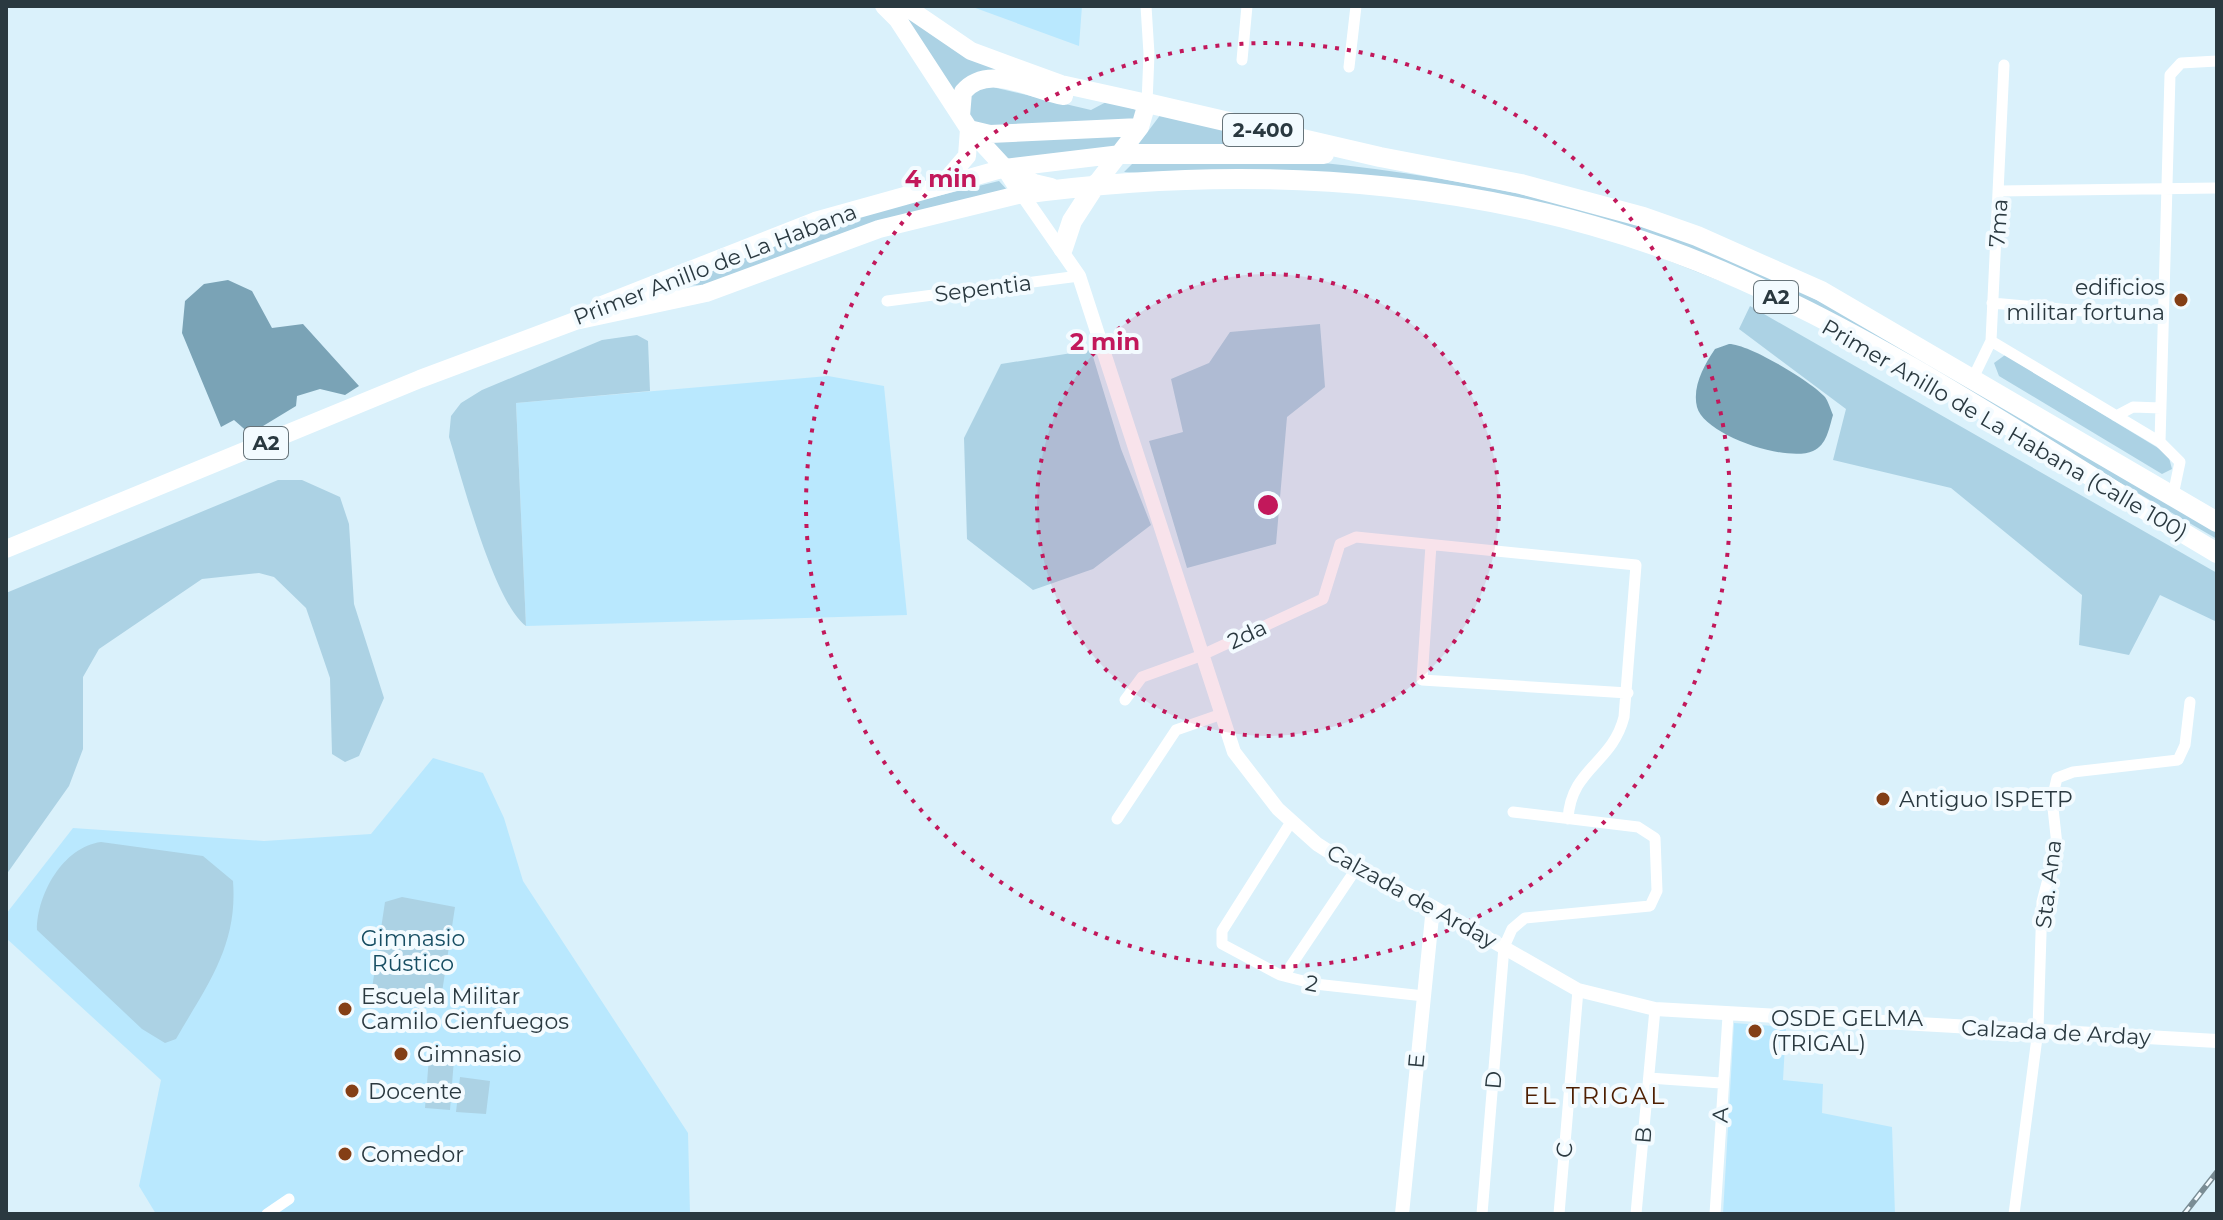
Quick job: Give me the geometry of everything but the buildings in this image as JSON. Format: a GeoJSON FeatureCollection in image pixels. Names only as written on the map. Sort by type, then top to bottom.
{"type":"FeatureCollection","features":[{"type":"Feature","properties":{"kind":"highway"},"geometry":{"type":"LineString","coordinates":[[884,6],[898,20],[965,122],[1005,168],[1022,194]]}},
{"type":"Feature","properties":{"kind":"highway","name":"2-400"},"geometry":{"type":"LineString","coordinates":[[905,6],[971,51],[1061,84],[1380,157]]}},
{"type":"Feature","properties":{"kind":"highway"},"geometry":{"type":"LineString","coordinates":[[941,186],[967,156],[963,92],[974,82],[989,78],[1074,98],[1106,94]]}},
{"type":"Feature","properties":{"kind":"highway"},"geometry":{"type":"LineString","coordinates":[[1063,248],[1072,221],[1140,127],[1147,103]]}},
{"type":"Feature","properties":{"kind":"highway"},"geometry":{"type":"LineString","coordinates":[[965,122],[990,134],[1140,127]]}},
{"type":"Feature","properties":{"kind":"highway","name":"Primer Anillo de La Habana"},"geometry":{"type":"LineString","coordinates":[[6,549],[527,339],[656,282],[815,221],[1005,168],[1121,154],[1284,152],[1380,157]]}},
{"type":"Feature","properties":{"kind":"highway","name":"Primer Anillo de La Habana (Calle 100)"},"geometry":{"type":"LineString","coordinates":[[1380,157],[1521,184],[1643,217],[1697,236],[1821,291],[2217,522]]}},
{"type":"Feature","properties":{"kind":"highway"},"geometry":{"type":"LineString","coordinates":[[1005,168],[1038,186],[1063,188]]}},
{"type":"Feature","properties":{"kind":"highway","name":"Primer Anillo de La Habana (Calle 100)"},"geometry":{"type":"LineString","coordinates":[[1096,184],[1148,179],[1285,178],[1371,183],[1457,196],[1577,224],[1691,258],[1745,281],[1874,348],[2217,553]]}},
{"type":"Feature","properties":{"kind":"highway","name":"A2"},"geometry":{"type":"LineString","coordinates":[[1022,194],[1096,184]]}},
{"type":"Feature","properties":{"kind":"highway","name":"Primer Anillo de La Habana"},"geometry":{"type":"LineString","coordinates":[[527,339],[604,313],[706,293],[879,229],[1022,194]]}},
{"type":"Feature","properties":{"kind":"highway"},"geometry":{"type":"LineString","coordinates":[[654,304],[656,282]]}},
{"type":"Feature","properties":{"kind":"street"},"geometry":{"type":"LineString","coordinates":[[1146,6],[1149,54],[1147,103]]}},
{"type":"Feature","properties":{"kind":"street"},"geometry":{"type":"LineString","coordinates":[[1242,60],[1247,6]]}},
{"type":"Feature","properties":{"kind":"street"},"geometry":{"type":"LineString","coordinates":[[1349,67],[1356,6]]}},
{"type":"Feature","properties":{"kind":"street"},"geometry":{"type":"LineString","coordinates":[[2160,442],[2171,70],[2181,63],[2217,61]]}},
{"type":"Feature","properties":{"kind":"street","name":"7ma"},"geometry":{"type":"LineString","coordinates":[[1973,378],[1991,341],[2004,65]]}},
{"type":"Feature","properties":{"kind":"street"},"geometry":{"type":"LineString","coordinates":[[2000,191],[2217,188]]}},
{"type":"Feature","properties":{"kind":"street","name":"Calzada de Arday"},"geometry":{"type":"LineString","coordinates":[[1022,194],[1063,248],[1079,276],[1219,715],[1234,752],[1291,822],[1317,844],[1356,869],[1433,907],[1578,990],[1655,1009],[1728,1016],[2217,1041]]}},
{"type":"Feature","properties":{"kind":"street","name":"Sepentia"},"geometry":{"type":"LineString","coordinates":[[887,301],[1079,276]]}},
{"type":"Feature","properties":{"kind":"street"},"geometry":{"type":"LineString","coordinates":[[1992,303],[2162,318]]}},
{"type":"Feature","properties":{"kind":"street"},"geometry":{"type":"LineString","coordinates":[[1991,341],[2160,442],[2180,462],[2173,495]]}},
{"type":"Feature","properties":{"kind":"street"},"geometry":{"type":"LineString","coordinates":[[2116,416],[2133,407],[2161,408]]}},
{"type":"Feature","properties":{"kind":"street","name":"2da"},"geometry":{"type":"LineString","coordinates":[[1125,700],[1142,677],[1200,656],[1323,599],[1340,544],[1356,537],[1431,545]]}},
{"type":"Feature","properties":{"kind":"street"},"geometry":{"type":"LineString","coordinates":[[1568,819],[1569,798],[1575,784],[1601,761],[1620,735],[1628,693],[1636,565],[1431,545],[1422,680],[1628,693]]}},
{"type":"Feature","properties":{"kind":"street","name":"Sta. Ana"},"geometry":{"type":"LineString","coordinates":[[2038,1030],[2042,902],[2057,845],[2052,799],[2057,778],[2073,772],[2178,760],[2185,745],[2190,702]]}},
{"type":"Feature","properties":{"kind":"street"},"geometry":{"type":"LineString","coordinates":[[1117,819],[1176,730],[1219,715]]}},
{"type":"Feature","properties":{"kind":"street"},"geometry":{"type":"LineString","coordinates":[[1504,947],[1512,929],[1525,918],[1650,906],[1657,891],[1655,838],[1638,827],[1513,812]]}},
{"type":"Feature","properties":{"kind":"street","name":"2"},"geometry":{"type":"LineString","coordinates":[[1291,822],[1222,931],[1226,947],[1284,976],[1315,984],[1424,996]]}},
{"type":"Feature","properties":{"kind":"street"},"geometry":{"type":"LineString","coordinates":[[1284,976],[1356,869]]}},
{"type":"Feature","properties":{"kind":"street","name":"E"},"geometry":{"type":"LineString","coordinates":[[1402,1214],[1433,907]]}},
{"type":"Feature","properties":{"kind":"street","name":"D"},"geometry":{"type":"LineString","coordinates":[[1482,1214],[1504,947]]}},
{"type":"Feature","properties":{"kind":"street","name":"C"},"geometry":{"type":"LineString","coordinates":[[1559,1214],[1578,990]]}},
{"type":"Feature","properties":{"kind":"street","name":"B"},"geometry":{"type":"LineString","coordinates":[[1636,1214],[1655,1009]]}},
{"type":"Feature","properties":{"kind":"street","name":"A"},"geometry":{"type":"LineString","coordinates":[[1715,1214],[1721,1083],[1728,1016]]}},
{"type":"Feature","properties":{"kind":"street"},"geometry":{"type":"LineString","coordinates":[[2014,1214],[2038,1030]]}},
{"type":"Feature","properties":{"kind":"street"},"geometry":{"type":"LineString","coordinates":[[1649,1078],[1721,1083]]}},
{"type":"Feature","properties":{"kind":"street"},"geometry":{"type":"LineString","coordinates":[[267,1214],[289,1199]]}},
{"type":"Feature","properties":{"kind":"shaded area"},"geometry":{"type":"Polygon","coordinates":[[[970,6],[1082,6],[1079,46],[970,6]]]}},
{"type":"Feature","properties":{"kind":"shaded area"},"geometry":{"type":"Polygon","coordinates":[[[228,280],[252,291],[272,328],[303,324],[359,386],[345,395],[320,389],[297,396],[296,406],[250,434],[234,420],[221,427],[182,333],[185,301],[204,284],[228,280]]]}},
{"type":"Feature","properties":{"kind":"shaded area"},"geometry":{"type":"Polygon","coordinates":[[[1729,344],[1751,350],[1780,365],[1825,397],[1833,415],[1827,436],[1818,448],[1801,454],[1767,450],[1730,436],[1703,417],[1696,399],[1700,376],[1715,349],[1729,344]]]}},
{"type":"Feature","properties":{"kind":"shaded area"},"geometry":{"type":"Polygon","coordinates":[[[828,376],[884,386],[907,615],[526,626],[516,403],[828,376]]]}},
{"type":"Feature","properties":{"kind":"shaded area","name":"Escuela Militar Camilo Cienfuegos"},"geometry":{"type":"Polygon","coordinates":[[[433,758],[483,773],[504,818],[523,881],[688,1133],[690,1214],[156,1214],[139,1186],[161,1080],[6,938],[6,914],[73,828],[264,841],[371,834],[433,758]]]}},
{"type":"Feature","properties":{"kind":"shaded area"},"geometry":{"type":"Polygon","coordinates":[[[1734,1023],[1786,1027],[1783,1080],[1823,1084],[1822,1113],[1892,1127],[1895,1214],[1723,1214],[1734,1023]]]}},
{"type":"Feature","properties":{"kind":"green space"},"geometry":{"type":"Polygon","coordinates":[[[898,6],[1012,76],[953,96],[898,6]]]}},
{"type":"Feature","properties":{"kind":"green space"},"geometry":{"type":"Polygon","coordinates":[[[984,85],[1091,110],[1108,101],[1140,111],[1138,121],[979,126],[970,117],[969,97],[984,85]]]}},
{"type":"Feature","properties":{"kind":"green space"},"geometry":{"type":"Polygon","coordinates":[[[1161,114],[1243,134],[1243,139],[1238,144],[1137,146],[1161,114]]]}},
{"type":"Feature","properties":{"kind":"green space"},"geometry":{"type":"Polygon","coordinates":[[[1126,134],[1120,149],[1013,164],[990,142],[1126,134]]]}},
{"type":"Feature","properties":{"kind":"green space"},"geometry":{"type":"Polygon","coordinates":[[[1283,159],[1395,172],[1505,191],[1613,218],[1719,254],[1901,344],[2038,422],[2217,529],[2217,539],[1882,345],[1515,200],[1124,172],[1135,161],[1283,159]]]}},
{"type":"Feature","properties":{"kind":"green space"},"geometry":{"type":"Polygon","coordinates":[[[999,181],[1010,193],[713,286],[667,284],[851,217],[999,181]]]}},
{"type":"Feature","properties":{"kind":"green space"},"geometry":{"type":"Polygon","coordinates":[[[1750,306],[2217,573],[2217,622],[2160,595],[2129,655],[2079,645],[2082,595],[1951,488],[1833,460],[1846,409],[1739,329],[1750,306]]]}},
{"type":"Feature","properties":{"kind":"green space"},"geometry":{"type":"Polygon","coordinates":[[[1320,324],[1325,387],[1287,417],[1276,544],[1187,568],[1149,441],[1183,432],[1171,379],[1209,363],[1230,332],[1320,324]]]}},
{"type":"Feature","properties":{"kind":"green space"},"geometry":{"type":"Polygon","coordinates":[[[637,335],[648,341],[650,391],[516,403],[526,626],[502,593],[480,538],[449,437],[451,416],[461,403],[482,390],[602,340],[637,335]]]}},
{"type":"Feature","properties":{"kind":"green space"},"geometry":{"type":"Polygon","coordinates":[[[1091,350],[1121,449],[1151,525],[1093,569],[1033,590],[967,539],[964,438],[1001,364],[1091,350]]]}},
{"type":"Feature","properties":{"kind":"green space"},"geometry":{"type":"Polygon","coordinates":[[[2005,355],[2168,454],[2172,469],[2162,474],[1999,376],[1994,363],[2005,355]]]}},
{"type":"Feature","properties":{"kind":"green space"},"geometry":{"type":"Polygon","coordinates":[[[278,480],[302,480],[340,497],[349,524],[354,604],[384,698],[359,756],[345,762],[332,754],[330,678],[306,608],[274,577],[259,573],[202,579],[99,649],[83,677],[83,749],[69,786],[6,875],[6,593],[278,480]]]}},
{"type":"Feature","properties":{"kind":"green space"},"geometry":{"type":"Polygon","coordinates":[[[101,842],[203,856],[233,881],[231,926],[218,964],[176,1039],[165,1043],[142,1029],[37,930],[42,902],[55,874],[75,853],[101,842]]]}},
{"type":"Feature","properties":{"kind":"green space","name":"Gimnasio Rústico"},"geometry":{"type":"Polygon","coordinates":[[[402,897],[455,907],[441,999],[371,995],[385,902],[402,897]]]}},
{"type":"Feature","properties":{"kind":"green space"},"geometry":{"type":"Polygon","coordinates":[[[429,1057],[454,1059],[450,1110],[425,1108],[429,1057]]]}},
{"type":"Feature","properties":{"kind":"green space"},"geometry":{"type":"Polygon","coordinates":[[[460,1077],[490,1081],[486,1114],[456,1112],[460,1077]]]}},
{"type":"Feature","properties":{"kind":"railway"},"geometry":{"type":"LineString","coordinates":[[2184,1214],[2217,1172]]}},
{"type":"Feature","properties":{"kind":"place","name":"edificios militar fortuna"},"geometry":{"type":"Point","coordinates":[2181,300]}},
{"type":"Feature","properties":{"kind":"place","name":"Antiguo ISPETP"},"geometry":{"type":"Point","coordinates":[1883,799]}},
{"type":"Feature","properties":{"kind":"place","name":"Escuela Militar Camilo Cienfuegos"},"geometry":{"type":"Point","coordinates":[345,1009]}},
{"type":"Feature","properties":{"kind":"place","name":"OSDE GELMA (TRIGAL)"},"geometry":{"type":"Point","coordinates":[1755,1031]}},
{"type":"Feature","properties":{"kind":"place","name":"Gimnasio"},"geometry":{"type":"Point","coordinates":[401,1054]}},
{"type":"Feature","properties":{"kind":"place","name":"Docente"},"geometry":{"type":"Point","coordinates":[352,1091]}},
{"type":"Feature","properties":{"kind":"place","name":"Comedor"},"geometry":{"type":"Point","coordinates":[345,1154]}},
{"type":"Feature","properties":{"kind":"district","name":"EL TRIGAL"},"geometry":{"type":"Point","coordinates":[1595,1096]}}]}
